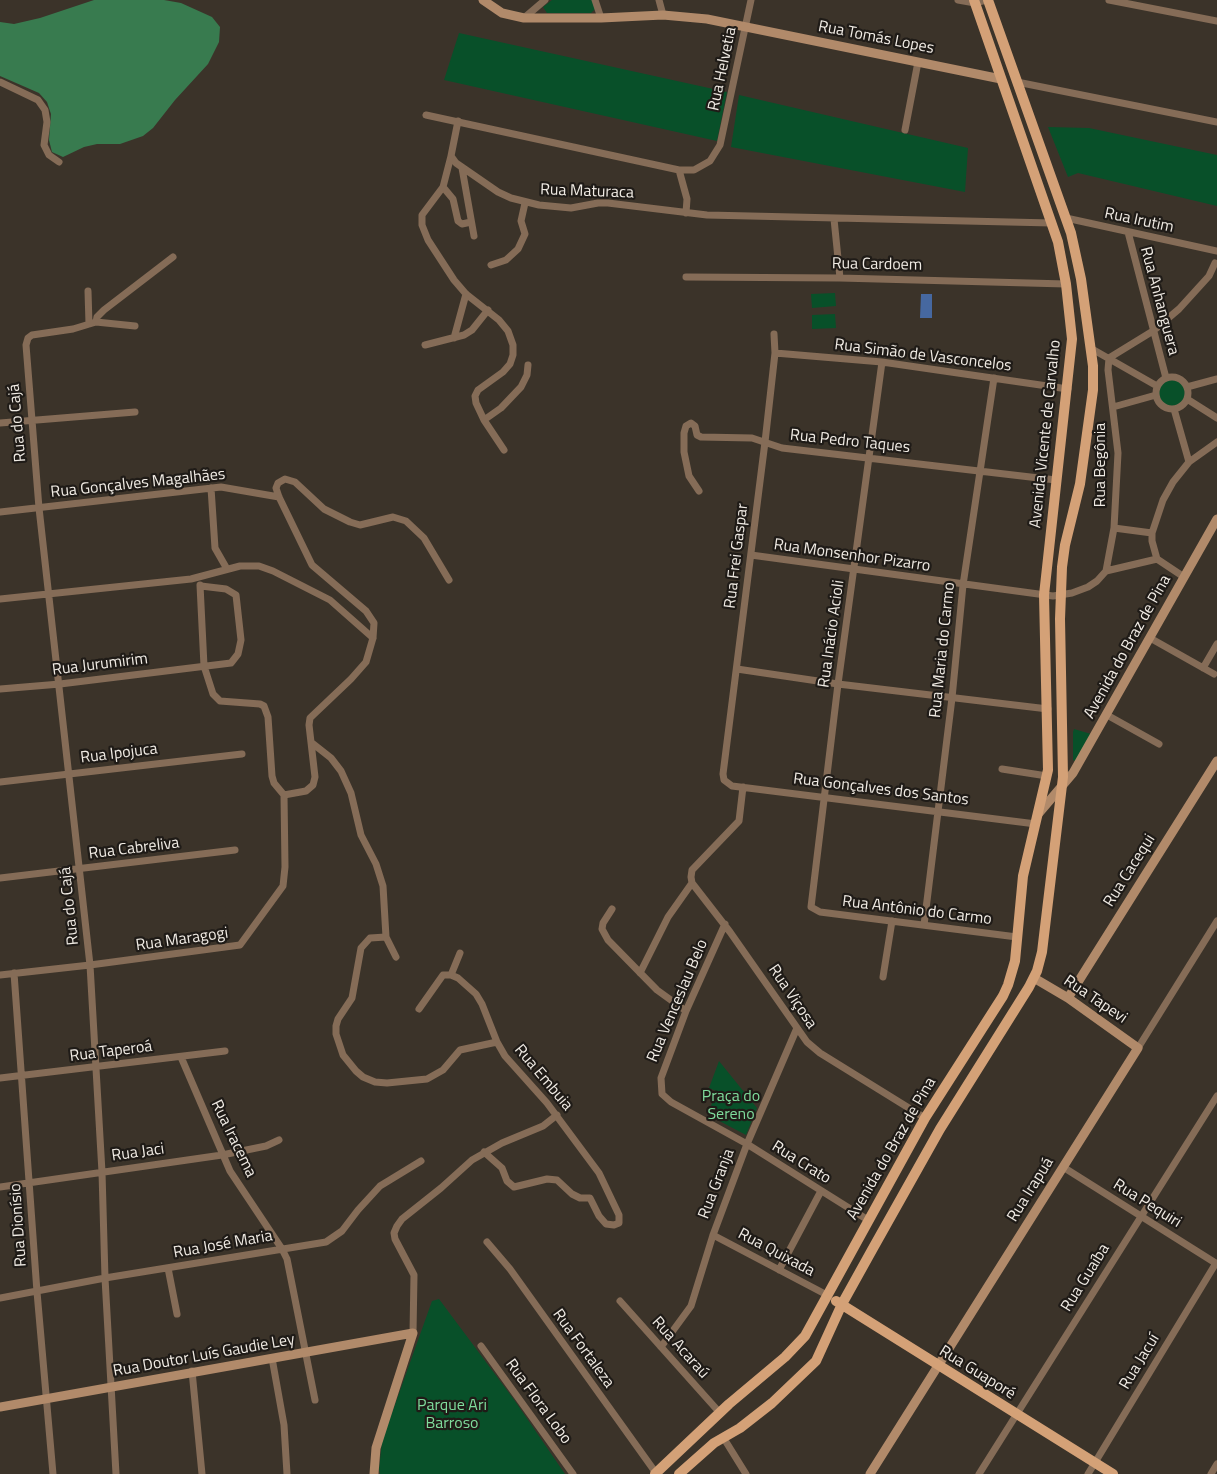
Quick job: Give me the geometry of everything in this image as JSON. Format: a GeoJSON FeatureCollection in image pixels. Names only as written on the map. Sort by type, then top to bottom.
{"type":"FeatureCollection","features":[{"type":"Feature","properties":{"kind":"main road","name":"Avenida Vicente de Carvalho"},"geometry":{"type":"LineString","coordinates":[[981,1],[1001,79],[1061,253],[1072,339],[1044,596],[1048,709],[1047,776],[1039,813]]}},
{"type":"Feature","properties":{"kind":"main road","name":"Avenida Vicente de Carvalho"},"geometry":{"type":"LineString","coordinates":[[981,1],[1017,82],[1066,218],[1078,259],[1092,350],[1093,390],[1080,484],[1065,545],[1060,596],[1064,754],[1062,789]]}},
{"type":"Feature","properties":{"kind":"main road","name":"Avenida do Braz de Pina"},"geometry":{"type":"LineString","coordinates":[[679,1474],[723,1437],[757,1416],[811,1368],[821,1354],[842,1304],[930,1145],[1034,978],[1042,952],[1062,789]]}},
{"type":"Feature","properties":{"kind":"main road","name":"Avenida do Braz de Pina"},"geometry":{"type":"LineString","coordinates":[[656,1474],[720,1413],[794,1348],[809,1328],[925,1118],[1003,996],[1012,972],[1023,876],[1039,813]]}},
{"type":"Feature","properties":{"kind":"main road","name":"Rua Guaporé"},"geometry":{"type":"LineString","coordinates":[[827,1295],[937,1366],[1113,1474]]}},
{"type":"Feature","properties":{"kind":"street","name":"Rua Tomás Lopes"},"geometry":{"type":"LineString","coordinates":[[483,0],[502,13],[524,18],[663,15],[707,19],[1001,79]]}},
{"type":"Feature","properties":{"kind":"street"},"geometry":{"type":"LineString","coordinates":[[524,18],[545,0]]}},
{"type":"Feature","properties":{"kind":"street"},"geometry":{"type":"LineString","coordinates":[[595,0],[601,18]]}},
{"type":"Feature","properties":{"kind":"street"},"geometry":{"type":"LineString","coordinates":[[658,0],[663,15]]}},
{"type":"Feature","properties":{"kind":"street","name":"Rua Helvetia"},"geometry":{"type":"LineString","coordinates":[[720,145],[751,0]]}},
{"type":"Feature","properties":{"kind":"street"},"geometry":{"type":"LineString","coordinates":[[958,0],[981,1]]}},
{"type":"Feature","properties":{"kind":"street"},"geometry":{"type":"LineString","coordinates":[[1109,0],[1217,21]]}},
{"type":"Feature","properties":{"kind":"street"},"geometry":{"type":"LineString","coordinates":[[905,130],[918,62]]}},
{"type":"Feature","properties":{"kind":"street"},"geometry":{"type":"LineString","coordinates":[[0,82],[38,100],[45,110],[44,145],[49,155],[59,162]]}},
{"type":"Feature","properties":{"kind":"street"},"geometry":{"type":"LineString","coordinates":[[1017,82],[1217,122]]}},
{"type":"Feature","properties":{"kind":"street","name":"Rua Maturaca"},"geometry":{"type":"LineString","coordinates":[[426,115],[679,170],[694,170],[701,167],[710,161],[720,145]]}},
{"type":"Feature","properties":{"kind":"street"},"geometry":{"type":"LineString","coordinates":[[458,121],[442,187],[422,215],[422,225],[428,240],[454,280],[466,294],[499,320],[513,345],[510,364],[478,390],[475,396],[484,420],[504,450]]}},
{"type":"Feature","properties":{"kind":"street","name":"Rua Maturaca"},"geometry":{"type":"LineString","coordinates":[[451,156],[462,168],[498,192],[525,203],[571,208],[608,203],[687,213],[834,219],[1052,223]]}},
{"type":"Feature","properties":{"kind":"street"},"geometry":{"type":"LineString","coordinates":[[462,168],[474,236]]}},
{"type":"Feature","properties":{"kind":"street"},"geometry":{"type":"LineString","coordinates":[[679,170],[687,199],[687,213]]}},
{"type":"Feature","properties":{"kind":"street"},"geometry":{"type":"LineString","coordinates":[[442,187],[453,199],[458,221],[462,224],[471,222]]}},
{"type":"Feature","properties":{"kind":"street"},"geometry":{"type":"LineString","coordinates":[[491,265],[506,260],[514,254],[521,243],[525,234],[521,221],[525,203]]}},
{"type":"Feature","properties":{"kind":"street","name":"Rua Irutim"},"geometry":{"type":"LineString","coordinates":[[1066,218],[1206,249],[1216,260]]}},
{"type":"Feature","properties":{"kind":"street"},"geometry":{"type":"LineString","coordinates":[[834,219],[840,278]]}},
{"type":"Feature","properties":{"kind":"street","name":"Rua Anhanguera"},"geometry":{"type":"LineString","coordinates":[[1128,232],[1166,378]]}},
{"type":"Feature","properties":{"kind":"street"},"geometry":{"type":"LineString","coordinates":[[92,323],[104,310],[173,257]]}},
{"type":"Feature","properties":{"kind":"street"},"geometry":{"type":"LineString","coordinates":[[1109,358],[1153,331],[1179,309],[1204,282],[1213,270],[1216,260]]}},
{"type":"Feature","properties":{"kind":"street"},"geometry":{"type":"LineString","coordinates":[[1204,282],[1217,275]]}},
{"type":"Feature","properties":{"kind":"street","name":"Rua Cardoem"},"geometry":{"type":"LineString","coordinates":[[686,277],[840,278],[1066,284]]}},
{"type":"Feature","properties":{"kind":"street"},"geometry":{"type":"LineString","coordinates":[[88,291],[92,323]]}},
{"type":"Feature","properties":{"kind":"street"},"geometry":{"type":"LineString","coordinates":[[454,338],[466,294]]}},
{"type":"Feature","properties":{"kind":"street"},"geometry":{"type":"LineString","coordinates":[[425,345],[454,338],[472,330],[488,310]]}},
{"type":"Feature","properties":{"kind":"street"},"geometry":{"type":"LineString","coordinates":[[92,323],[135,326]]}},
{"type":"Feature","properties":{"kind":"street","name":"Rua do Cajá"},"geometry":{"type":"LineString","coordinates":[[92,323],[32,335],[28,338],[26,345],[39,508],[90,965],[116,1474]]}},
{"type":"Feature","properties":{"kind":"street","name":"Rua Frei Gaspar"},"geometry":{"type":"LineString","coordinates":[[724,780],[775,353],[774,334]]}},
{"type":"Feature","properties":{"kind":"street"},"geometry":{"type":"LineString","coordinates":[[1092,350],[1157,386]]}},
{"type":"Feature","properties":{"kind":"street","name":"Rua Simão de Vasconcelos"},"geometry":{"type":"LineString","coordinates":[[775,353],[882,362],[1068,389]]}},
{"type":"Feature","properties":{"kind":"street","name":"Rua Begônia"},"geometry":{"type":"LineString","coordinates":[[1106,571],[1114,528],[1118,453],[1108,370],[1109,358]]}},
{"type":"Feature","properties":{"kind":"street","name":"Rua Inácio Acioli"},"geometry":{"type":"LineString","coordinates":[[813,909],[810,903],[882,362]]}},
{"type":"Feature","properties":{"kind":"street"},"geometry":{"type":"LineString","coordinates":[[484,420],[501,408],[521,387],[528,365]]}},
{"type":"Feature","properties":{"kind":"street","name":"Rua Maria do Carmo"},"geometry":{"type":"LineString","coordinates":[[924,925],[952,698],[963,585],[994,378]]}},
{"type":"Feature","properties":{"kind":"street"},"geometry":{"type":"LineString","coordinates":[[1166,378],[1179,378],[1187,387],[1187,399],[1174,409],[1162,406],[1156,395],[1157,386],[1166,378]]}},
{"type":"Feature","properties":{"kind":"street"},"geometry":{"type":"LineString","coordinates":[[1187,387],[1217,379]]}},
{"type":"Feature","properties":{"kind":"street"},"geometry":{"type":"LineString","coordinates":[[1113,407],[1156,395]]}},
{"type":"Feature","properties":{"kind":"street"},"geometry":{"type":"LineString","coordinates":[[1187,399],[1217,418]]}},
{"type":"Feature","properties":{"kind":"street"},"geometry":{"type":"LineString","coordinates":[[1174,409],[1189,462]]}},
{"type":"Feature","properties":{"kind":"street"},"geometry":{"type":"LineString","coordinates":[[0,423],[135,412]]}},
{"type":"Feature","properties":{"kind":"street","name":"Rua Pedro Taques"},"geometry":{"type":"LineString","coordinates":[[699,491],[689,476],[686,462],[684,433],[688,423],[694,424],[697,435],[701,437],[752,438],[782,448],[1056,480]]}},
{"type":"Feature","properties":{"kind":"street"},"geometry":{"type":"LineString","coordinates":[[1184,577],[1157,559],[1152,533],[1168,491],[1189,462],[1217,442]]}},
{"type":"Feature","properties":{"kind":"street"},"geometry":{"type":"LineString","coordinates":[[191,579],[201,586],[204,666],[216,699],[260,704],[267,711],[272,776],[274,783],[284,795],[306,791],[313,785],[315,777],[310,718],[361,669],[370,653],[374,623],[371,617],[312,565],[279,497],[276,486],[285,479],[295,482],[324,509],[360,525],[393,517],[406,521],[424,538],[449,580]]}},
{"type":"Feature","properties":{"kind":"street"},"geometry":{"type":"LineString","coordinates":[[211,488],[215,548],[227,569]]}},
{"type":"Feature","properties":{"kind":"street","name":"Rua Gonçalves Magalhães"},"geometry":{"type":"LineString","coordinates":[[0,512],[211,488],[231,488],[279,497]]}},
{"type":"Feature","properties":{"kind":"street","name":"Avenida do Braz de Pina"},"geometry":{"type":"LineString","coordinates":[[1039,813],[1062,789],[1107,715],[1217,519]]}},
{"type":"Feature","properties":{"kind":"street"},"geometry":{"type":"LineString","coordinates":[[1114,528],[1152,533]]}},
{"type":"Feature","properties":{"kind":"street","name":"Rua Monsenhor Pizarro"},"geometry":{"type":"LineString","coordinates":[[752,555],[1044,596],[1072,593],[1088,587],[1106,571],[1157,559]]}},
{"type":"Feature","properties":{"kind":"street"},"geometry":{"type":"LineString","coordinates":[[0,599],[191,579],[227,569],[259,566],[330,600],[373,638]]}},
{"type":"Feature","properties":{"kind":"street","name":"Rua Jurumirim"},"geometry":{"type":"LineString","coordinates":[[0,689],[231,663],[238,654],[241,640],[236,595],[226,589],[201,586]]}},
{"type":"Feature","properties":{"kind":"street"},"geometry":{"type":"LineString","coordinates":[[1150,638],[1214,674]]}},
{"type":"Feature","properties":{"kind":"street"},"geometry":{"type":"LineString","coordinates":[[1203,668],[1217,644]]}},
{"type":"Feature","properties":{"kind":"street"},"geometry":{"type":"LineString","coordinates":[[737,669],[838,684],[1048,709]]}},
{"type":"Feature","properties":{"kind":"street"},"geometry":{"type":"LineString","coordinates":[[1107,715],[1159,744]]}},
{"type":"Feature","properties":{"kind":"street"},"geometry":{"type":"LineString","coordinates":[[312,743],[331,758],[341,771],[351,793],[361,835],[382,880],[386,937],[396,957]]}},
{"type":"Feature","properties":{"kind":"street","name":"Rua Ipojuca"},"geometry":{"type":"LineString","coordinates":[[0,782],[242,754]]}},
{"type":"Feature","properties":{"kind":"street","name":"Rua Cacequi"},"geometry":{"type":"LineString","coordinates":[[1068,998],[1217,761]]}},
{"type":"Feature","properties":{"kind":"street"},"geometry":{"type":"LineString","coordinates":[[1002,769],[1047,776]]}},
{"type":"Feature","properties":{"kind":"street","name":"Rua Gonçalves dos Santos"},"geometry":{"type":"LineString","coordinates":[[724,780],[729,785],[1036,824]]}},
{"type":"Feature","properties":{"kind":"street"},"geometry":{"type":"LineString","coordinates":[[640,973],[668,916],[692,883],[692,870],[739,821],[744,787]]}},
{"type":"Feature","properties":{"kind":"street","name":"Rua Maragogi"},"geometry":{"type":"LineString","coordinates":[[0,975],[234,947],[243,943],[279,893],[285,879],[284,795]]}},
{"type":"Feature","properties":{"kind":"street","name":"Rua Cabreliva"},"geometry":{"type":"LineString","coordinates":[[0,878],[235,850]]}},
{"type":"Feature","properties":{"kind":"street","name":"Rua Viçosa"},"geometry":{"type":"LineString","coordinates":[[692,883],[725,924],[807,1042],[820,1053],[925,1118]]}},
{"type":"Feature","properties":{"kind":"street"},"geometry":{"type":"LineString","coordinates":[[612,909],[603,923],[604,934],[657,990],[686,1011]]}},
{"type":"Feature","properties":{"kind":"street","name":"Rua Antônio do Carmo"},"geometry":{"type":"LineString","coordinates":[[813,909],[1017,937]]}},
{"type":"Feature","properties":{"kind":"street"},"geometry":{"type":"LineString","coordinates":[[883,976],[892,921]]}},
{"type":"Feature","properties":{"kind":"street","name":"Rua Irapuá"},"geometry":{"type":"LineString","coordinates":[[870,1474],[1217,921]]}},
{"type":"Feature","properties":{"kind":"street","name":"Rua Venceslau Belo"},"geometry":{"type":"LineString","coordinates":[[660,1089],[661,1078],[686,1011],[725,924]]}},
{"type":"Feature","properties":{"kind":"street"},"geometry":{"type":"LineString","coordinates":[[386,937],[370,938],[361,948],[352,998],[336,1026],[343,1055],[356,1071],[375,1082],[427,1079],[443,1070],[460,1050],[497,1042]]}},
{"type":"Feature","properties":{"kind":"street"},"geometry":{"type":"LineString","coordinates":[[419,1009],[439,978],[443,975],[451,975],[460,953]]}},
{"type":"Feature","properties":{"kind":"street","name":"Rua Dionísio"},"geometry":{"type":"LineString","coordinates":[[14,973],[37,1292],[53,1474]]}},
{"type":"Feature","properties":{"kind":"street","name":"Rua Embuia"},"geometry":{"type":"LineString","coordinates":[[451,975],[465,983],[476,994],[497,1042],[512,1064],[557,1115],[599,1173],[620,1220],[617,1225],[606,1224],[590,1198],[572,1194],[552,1178],[514,1187],[507,1181],[502,1168],[484,1152]]}},
{"type":"Feature","properties":{"kind":"street","name":"Rua Tapevi"},"geometry":{"type":"LineString","coordinates":[[1034,978],[1068,998],[1138,1048]]}},
{"type":"Feature","properties":{"kind":"street","name":"Rua Granja"},"geometry":{"type":"LineString","coordinates":[[661,1347],[691,1306],[713,1235],[747,1144],[797,1028]]}},
{"type":"Feature","properties":{"kind":"street","name":"Rua Taperoá"},"geometry":{"type":"LineString","coordinates":[[0,1078],[225,1051]]}},
{"type":"Feature","properties":{"kind":"street","name":"Rua Iracema"},"geometry":{"type":"LineString","coordinates":[[181,1057],[230,1171],[282,1249],[290,1269],[315,1400]]}},
{"type":"Feature","properties":{"kind":"street","name":"Rua Crato"},"geometry":{"type":"LineString","coordinates":[[660,1089],[665,1098],[671,1102],[747,1144],[868,1220]]}},
{"type":"Feature","properties":{"kind":"street","name":"Rua Guaíba"},"geometry":{"type":"LineString","coordinates":[[978,1474],[1217,1096]]}},
{"type":"Feature","properties":{"kind":"street"},"geometry":{"type":"LineString","coordinates":[[374,1474],[376,1448],[413,1333],[414,1275],[395,1239],[394,1233],[397,1226],[462,1167],[484,1152],[543,1126],[557,1115]]}},
{"type":"Feature","properties":{"kind":"street","name":"Rua Jaci"},"geometry":{"type":"LineString","coordinates":[[0,1187],[222,1155],[266,1146],[279,1140]]}},
{"type":"Feature","properties":{"kind":"street","name":"Rua José Maria"},"geometry":{"type":"LineString","coordinates":[[0,1298],[105,1278],[316,1245],[333,1238],[342,1231],[380,1186],[421,1161]]}},
{"type":"Feature","properties":{"kind":"street","name":"Rua Pequiri"},"geometry":{"type":"LineString","coordinates":[[1063,1167],[1216,1263]]}},
{"type":"Feature","properties":{"kind":"street"},"geometry":{"type":"LineString","coordinates":[[779,1270],[821,1191]]}},
{"type":"Feature","properties":{"kind":"street","name":"Rua Quixada"},"geometry":{"type":"LineString","coordinates":[[713,1235],[827,1295]]}},
{"type":"Feature","properties":{"kind":"street","name":"Rua Fortaleza"},"geometry":{"type":"LineString","coordinates":[[487,1242],[510,1269],[656,1474]]}},
{"type":"Feature","properties":{"kind":"street","name":"Rua Jacuí"},"geometry":{"type":"LineString","coordinates":[[1088,1474],[1216,1263]]}},
{"type":"Feature","properties":{"kind":"street"},"geometry":{"type":"LineString","coordinates":[[168,1268],[177,1314]]}},
{"type":"Feature","properties":{"kind":"street","name":"Rua Acaraú"},"geometry":{"type":"LineString","coordinates":[[620,1301],[720,1413]]}},
{"type":"Feature","properties":{"kind":"street","name":"Rua Doutor Luís Gaudie Ley"},"geometry":{"type":"LineString","coordinates":[[0,1407],[413,1333]]}},
{"type":"Feature","properties":{"kind":"street","name":"Rua Flora Lobo"},"geometry":{"type":"LineString","coordinates":[[481,1346],[573,1474]]}},
{"type":"Feature","properties":{"kind":"street"},"geometry":{"type":"LineString","coordinates":[[272,1358],[284,1425],[287,1474]]}},
{"type":"Feature","properties":{"kind":"street"},"geometry":{"type":"LineString","coordinates":[[192,1371],[202,1474]]}},
{"type":"Feature","properties":{"kind":"street"},"geometry":{"type":"LineString","coordinates":[[723,1437],[746,1474]]}},
{"type":"Feature","properties":{"kind":"street"},"geometry":{"type":"LineString","coordinates":[[1211,1474],[1217,1464]]}},
{"type":"Feature","properties":{"kind":"green space"},"geometry":{"type":"Polygon","coordinates":[[[94,0],[164,0],[181,3],[212,17],[220,27],[219,42],[208,64],[153,128],[143,136],[120,144],[97,144],[84,147],[63,157],[52,152],[49,140],[51,114],[47,102],[39,93],[0,76],[0,22],[14,24],[40,18],[94,0]]]}},
{"type":"Feature","properties":{"kind":"green space"},"geometry":{"type":"Polygon","coordinates":[[[552,0],[593,0],[596,8],[591,13],[547,13],[543,7],[552,0]]]}},
{"type":"Feature","properties":{"kind":"green space"},"geometry":{"type":"Polygon","coordinates":[[[459,33],[727,92],[717,141],[444,80],[459,33]]]}},
{"type":"Feature","properties":{"kind":"green space"},"geometry":{"type":"Polygon","coordinates":[[[739,95],[968,148],[965,192],[731,147],[739,95]]]}},
{"type":"Feature","properties":{"kind":"green space"},"geometry":{"type":"Polygon","coordinates":[[[1048,127],[1089,128],[1217,155],[1217,206],[1078,173],[1068,177],[1048,127]]]}},
{"type":"Feature","properties":{"kind":"green space"},"geometry":{"type":"Polygon","coordinates":[[[835,293],[836,306],[812,308],[811,294],[835,293]]]}},
{"type":"Feature","properties":{"kind":"green space"},"geometry":{"type":"Polygon","coordinates":[[[835,314],[836,328],[812,329],[812,315],[835,314]]]}},
{"type":"Feature","properties":{"kind":"green space"},"geometry":{"type":"Polygon","coordinates":[[[1172,380],[1181,384],[1185,393],[1181,402],[1172,406],[1163,402],[1159,393],[1163,384],[1172,380]]]}},
{"type":"Feature","properties":{"kind":"green space"},"geometry":{"type":"Polygon","coordinates":[[[1074,729],[1091,734],[1077,762],[1073,760],[1074,729]]]}},
{"type":"Feature","properties":{"kind":"green space","name":"Praça do Sereno"},"geometry":{"type":"Polygon","coordinates":[[[719,1061],[757,1108],[746,1135],[708,1115],[716,1091],[709,1088],[719,1061]]]}},
{"type":"Feature","properties":{"kind":"green space","name":"Parque Ari Barroso"},"geometry":{"type":"Polygon","coordinates":[[[439,1299],[515,1401],[565,1474],[380,1474],[382,1441],[432,1301],[439,1299]]]}},
{"type":"Feature","properties":{"kind":"water"},"geometry":{"type":"Polygon","coordinates":[[[921,294],[932,294],[932,318],[920,318],[921,294]]]}}]}
